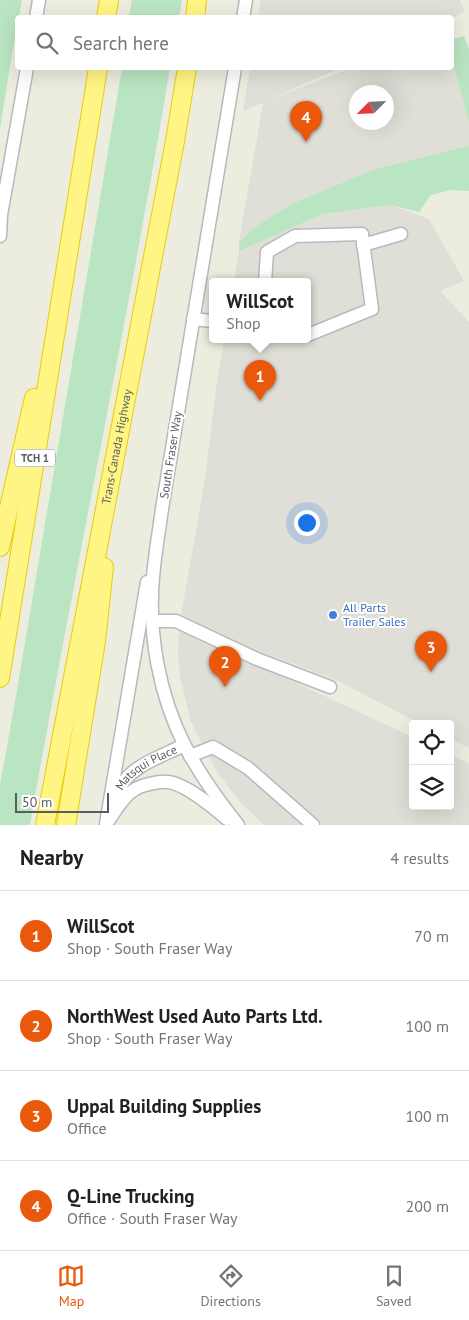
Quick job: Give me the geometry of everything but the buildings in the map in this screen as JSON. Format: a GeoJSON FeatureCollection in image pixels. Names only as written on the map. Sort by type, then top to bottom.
{"type":"FeatureCollection","features":[{"type":"Feature","properties":{"kind":"highway"},"geometry":{"type":"LineString","coordinates":[[106,15],[109,0]]}},
{"type":"Feature","properties":{"kind":"highway"},"geometry":{"type":"LineString","coordinates":[[194,15],[197,0]]}},
{"type":"Feature","properties":{"kind":"highway","name":"TCH 1"},"geometry":{"type":"LineString","coordinates":[[0,678],[98,70]]}},
{"type":"Feature","properties":{"kind":"highway","name":"Trans-Canada Highway"},"geometry":{"type":"LineString","coordinates":[[45,825],[175,142],[186,70]]}},
{"type":"Feature","properties":{"kind":"highway"},"geometry":{"type":"LineString","coordinates":[[0,547],[70,239]]}},
{"type":"Feature","properties":{"kind":"highway"},"geometry":{"type":"LineString","coordinates":[[66,825],[96,641],[117,445]]}},
{"type":"Feature","properties":{"kind":"street"},"geometry":{"type":"LineString","coordinates":[[36,15],[39,0]]}},
{"type":"Feature","properties":{"kind":"street"},"geometry":{"type":"LineString","coordinates":[[244,15],[246,0]]}},
{"type":"Feature","properties":{"kind":"street"},"geometry":{"type":"LineString","coordinates":[[0,236],[1,215],[27,70]]}},
{"type":"Feature","properties":{"kind":"street","name":"South Fraser Way"},"geometry":{"type":"LineString","coordinates":[[235,70],[162,509],[153,578],[153,621],[162,686],[170,712],[187,750],[214,794],[238,825]]}},
{"type":"Feature","properties":{"kind":"street"},"geometry":{"type":"LineString","coordinates":[[265,278],[267,252],[295,236],[362,234],[372,309],[311,334]]}},
{"type":"Feature","properties":{"kind":"street"},"geometry":{"type":"LineString","coordinates":[[363,245],[400,234]]}},
{"type":"Feature","properties":{"kind":"street"},"geometry":{"type":"LineString","coordinates":[[193,319],[209,321]]}},
{"type":"Feature","properties":{"kind":"street"},"geometry":{"type":"LineString","coordinates":[[106,825],[150,565],[162,509]]}},
{"type":"Feature","properties":{"kind":"street"},"geometry":{"type":"LineString","coordinates":[[153,621],[176,621],[257,658],[330,687]]}},
{"type":"Feature","properties":{"kind":"street","name":"Matsqui Place"},"geometry":{"type":"LineString","coordinates":[[106,825],[120,786],[131,774],[144,765],[187,750],[213,747],[248,768],[313,825]]}},
{"type":"Feature","properties":{"kind":"street"},"geometry":{"type":"LineString","coordinates":[[106,825],[125,797],[133,790],[149,784],[168,782],[181,786],[195,794],[233,825]]}},
{"type":"Feature","properties":{"kind":"shaded area"},"geometry":{"type":"Polygon","coordinates":[[[261,0],[460,0],[465,12],[454,17],[454,15],[258,15],[261,0]]]}},
{"type":"Feature","properties":{"kind":"shaded area"},"geometry":{"type":"Polygon","coordinates":[[[454,68],[469,121],[469,146],[376,169],[293,203],[252,229],[239,242],[263,103],[243,111],[250,70],[336,70],[266,101],[346,70],[454,70],[454,68]]]}},
{"type":"Feature","properties":{"kind":"shaded area"},"geometry":{"type":"Polygon","coordinates":[[[391,205],[429,219],[464,281],[440,291],[469,322],[469,748],[454,741],[454,720],[413,720],[334,679],[261,652],[181,615],[205,480],[224,343],[311,343],[311,278],[235,278],[239,251],[323,214],[391,205]]]}},
{"type":"Feature","properties":{"kind":"shaded area"},"geometry":{"type":"Polygon","coordinates":[[[179,629],[409,735],[409,810],[454,810],[454,757],[469,763],[469,825],[264,825],[241,803],[217,772],[191,722],[180,676],[178,658],[179,629]]]}},
{"type":"Feature","properties":{"kind":"green space"},"geometry":{"type":"Polygon","coordinates":[[[0,0],[22,0],[19,15],[15,15],[15,36],[0,128],[0,0]]]}},
{"type":"Feature","properties":{"kind":"green space"},"geometry":{"type":"Polygon","coordinates":[[[132,0],[182,0],[179,15],[129,15],[132,0]]]}},
{"type":"Feature","properties":{"kind":"green space"},"geometry":{"type":"Polygon","coordinates":[[[464,36],[469,49],[469,121],[454,68],[454,38],[464,36]]]}},
{"type":"Feature","properties":{"kind":"green space"},"geometry":{"type":"Polygon","coordinates":[[[122,70],[170,70],[137,257],[30,825],[0,825],[0,785],[122,70]]]}},
{"type":"Feature","properties":{"kind":"green space"},"geometry":{"type":"Polygon","coordinates":[[[469,146],[469,191],[451,190],[431,195],[419,212],[391,205],[323,214],[239,251],[239,242],[252,229],[293,203],[376,169],[469,146]]]}},
{"type":"Feature","properties":{"kind":"place","name":"Q-Line Trucking"},"geometry":{"type":"Point","coordinates":[306,142]}},
{"type":"Feature","properties":{"kind":"place","name":"WillScot"},"geometry":{"type":"Point","coordinates":[260,401]}},
{"type":"Feature","properties":{"kind":"place","name":"All Parts Trailer Sales"},"geometry":{"type":"Point","coordinates":[333,615]}},
{"type":"Feature","properties":{"kind":"place","name":"Uppal Building Supplies"},"geometry":{"type":"Point","coordinates":[431,672]}},
{"type":"Feature","properties":{"kind":"place","name":"NorthWest Used Auto Parts Ltd."},"geometry":{"type":"Point","coordinates":[225,687]}}]}
